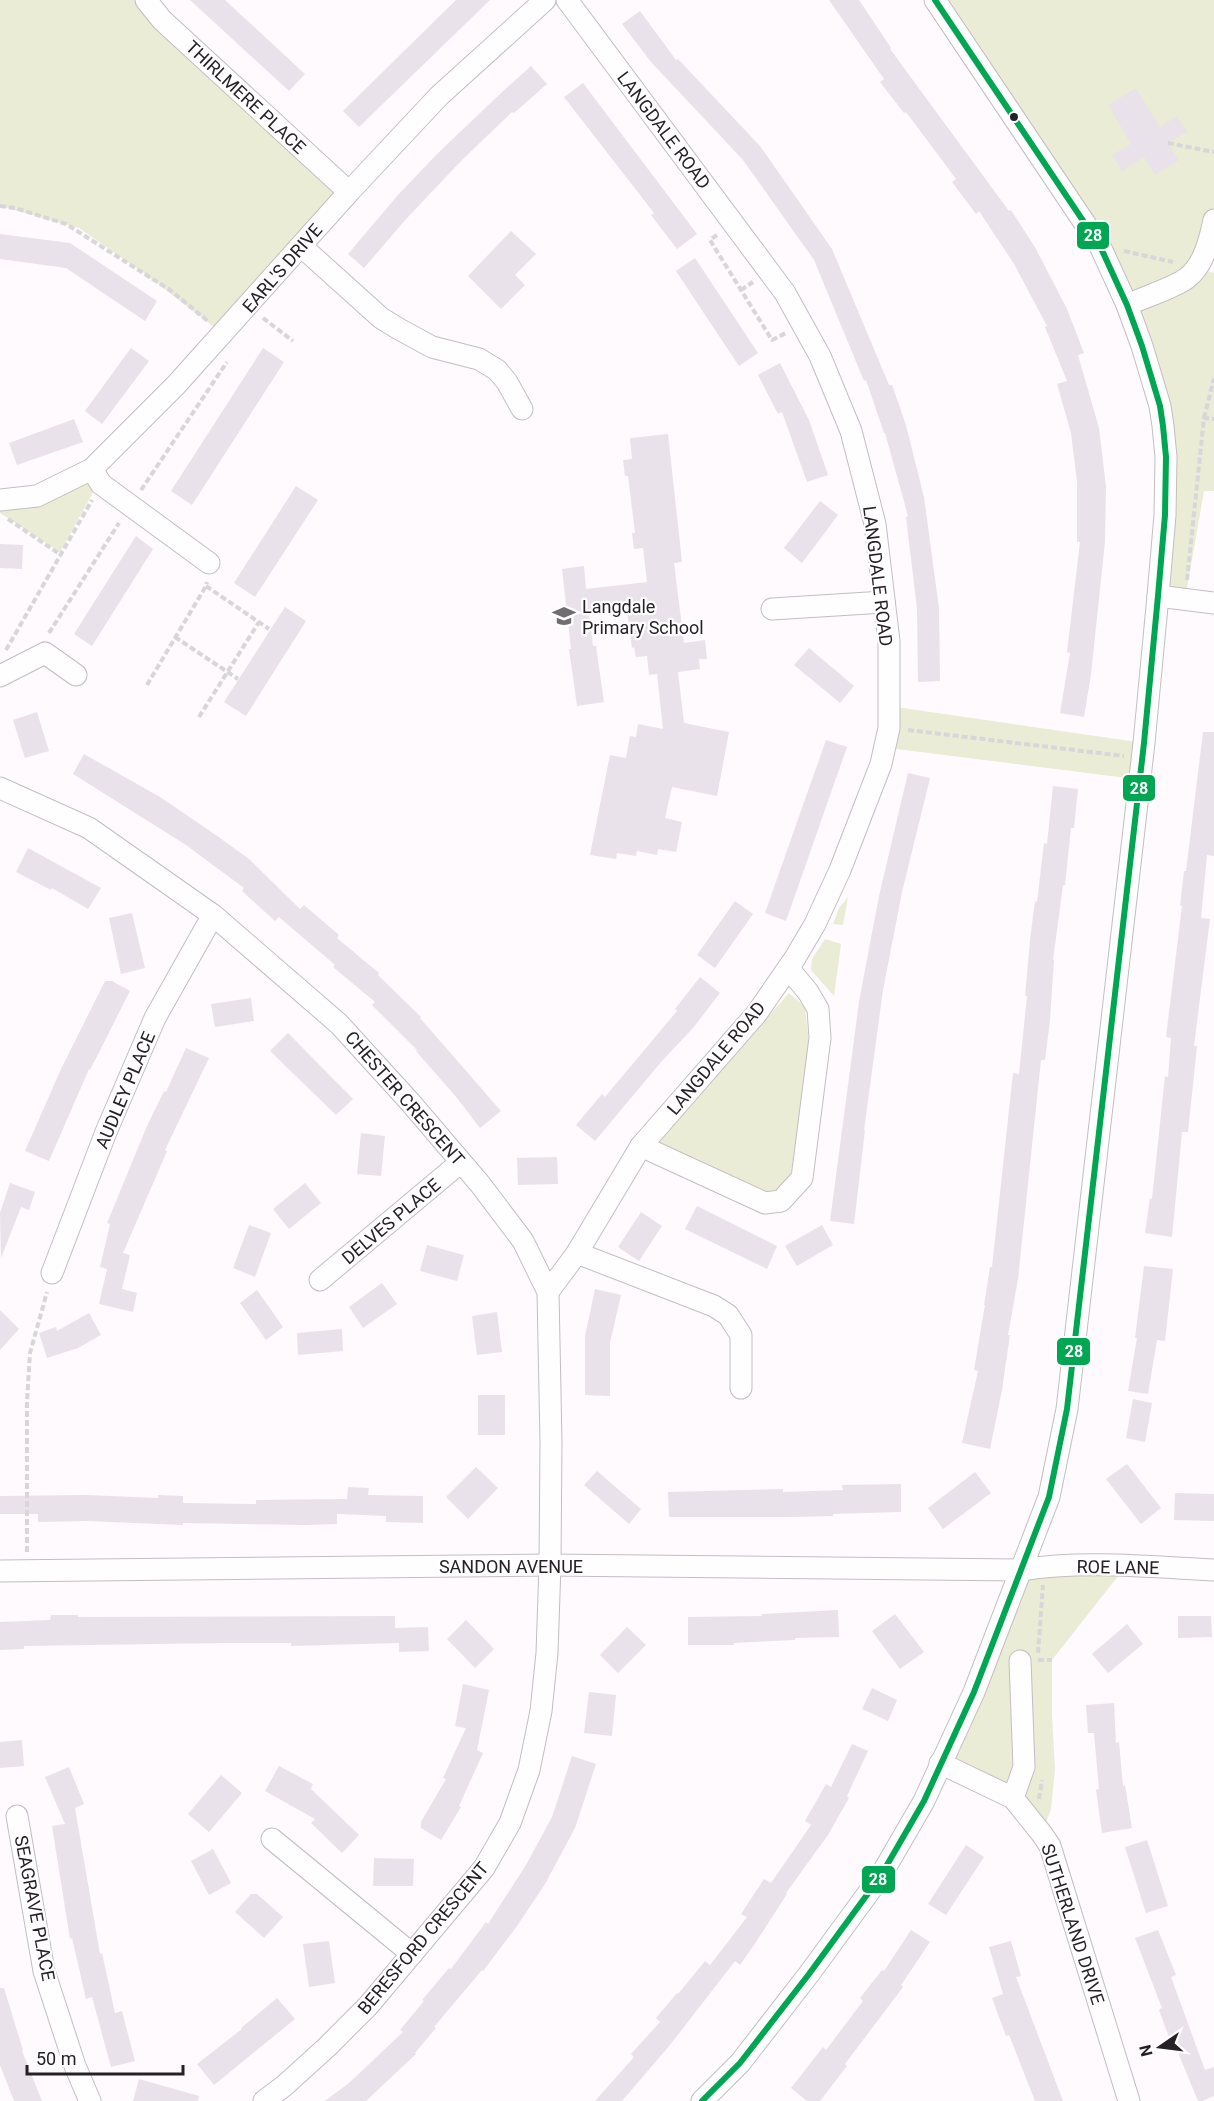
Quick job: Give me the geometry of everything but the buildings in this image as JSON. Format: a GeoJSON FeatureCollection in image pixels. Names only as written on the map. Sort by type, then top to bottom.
{"type":"FeatureCollection","features":[{"type":"Feature","properties":{"kind":"street","name":"THIRLMERE PLACE"},"geometry":{"type":"LineString","coordinates":[[146,0],[162,20],[349,192]]}},
{"type":"Feature","properties":{"kind":"street","name":"EARL'S DRIVE"},"geometry":{"type":"LineString","coordinates":[[0,500],[37,496],[96,476],[136,426],[223,334],[256,312],[301,246],[439,96],[545,0]]}},
{"type":"Feature","properties":{"kind":"street","name":"LANGDALE ROAD"},"geometry":{"type":"LineString","coordinates":[[548,1292],[577,1252],[641,1146],[757,1012],[789,969],[815,924],[840,870],[881,764],[889,728],[889,641],[875,524],[851,431],[820,356],[785,293],[567,0]]}},
{"type":"Feature","properties":{"kind":"street"},"geometry":{"type":"LineString","coordinates":[[702,2101],[747,2054],[809,1974],[880,1877],[924,1801],[974,1692],[1049,1497],[1067,1408],[1142,758],[1165,515],[1166,457],[1160,406],[1127,304],[1100,246],[935,0]]}},
{"type":"Feature","properties":{"kind":"street"},"geometry":{"type":"LineString","coordinates":[[1127,304],[1187,279],[1196,268],[1209,243],[1214,220]]}},
{"type":"Feature","properties":{"kind":"street"},"geometry":{"type":"LineString","coordinates":[[301,246],[381,318],[432,347],[479,359],[497,370],[507,382],[522,409]]}},
{"type":"Feature","properties":{"kind":"street"},"geometry":{"type":"LineString","coordinates":[[96,476],[126,514],[209,563]]}},
{"type":"Feature","properties":{"kind":"street"},"geometry":{"type":"LineString","coordinates":[[1158,596],[1214,603]]}},
{"type":"Feature","properties":{"kind":"street"},"geometry":{"type":"LineString","coordinates":[[772,609],[884,602]]}},
{"type":"Feature","properties":{"kind":"street"},"geometry":{"type":"LineString","coordinates":[[0,676],[45,653],[76,675]]}},
{"type":"Feature","properties":{"kind":"street","name":"CHESTER CRESCENT"},"geometry":{"type":"LineString","coordinates":[[0,788],[89,828],[213,915],[339,1024],[461,1162],[523,1241],[548,1292],[551,1443],[550,1565]]}},
{"type":"Feature","properties":{"kind":"street","name":"AUDLEY PLACE"},"geometry":{"type":"LineString","coordinates":[[52,1273],[106,1132],[156,1018],[213,915]]}},
{"type":"Feature","properties":{"kind":"street"},"geometry":{"type":"LineString","coordinates":[[641,1146],[765,1203],[781,1201],[802,1178],[820,1038],[818,1009],[808,992],[789,969]]}},
{"type":"Feature","properties":{"kind":"street","name":"DELVES PLACE"},"geometry":{"type":"LineString","coordinates":[[320,1280],[461,1162]]}},
{"type":"Feature","properties":{"kind":"street"},"geometry":{"type":"LineString","coordinates":[[577,1252],[714,1306],[728,1316],[741,1335],[741,1388]]}},
{"type":"Feature","properties":{"kind":"street","name":"SANDON AVENUE"},"geometry":{"type":"LineString","coordinates":[[0,1571],[550,1565],[1022,1570]]}},
{"type":"Feature","properties":{"kind":"street","name":"BERESFORD CRESCENT"},"geometry":{"type":"LineString","coordinates":[[264,2101],[327,2047],[368,2006],[484,1868],[510,1823],[526,1780],[542,1711],[547,1653],[550,1565]]}},
{"type":"Feature","properties":{"kind":"street","name":"ROE LANE"},"geometry":{"type":"LineString","coordinates":[[1022,1570],[1045,1566],[1214,1570]]}},
{"type":"Feature","properties":{"kind":"street"},"geometry":{"type":"LineString","coordinates":[[1013,1798],[1024,1767],[1020,1661]]}},
{"type":"Feature","properties":{"kind":"street","name":"SUTHERLAND DRIVE"},"geometry":{"type":"LineString","coordinates":[[940,1763],[1013,1798],[1050,1846],[1130,2101]]}},
{"type":"Feature","properties":{"kind":"street","name":"SEAGRAVE PLACE"},"geometry":{"type":"LineString","coordinates":[[17,1816],[44,1971],[75,2066],[90,2101]]}},
{"type":"Feature","properties":{"kind":"street"},"geometry":{"type":"LineString","coordinates":[[272,1839],[412,1954]]}},
{"type":"Feature","properties":{"kind":"path"},"geometry":{"type":"LineString","coordinates":[[1168,143],[1214,152]]}},
{"type":"Feature","properties":{"kind":"path"},"geometry":{"type":"LineString","coordinates":[[0,206],[15,208],[66,224],[170,291],[223,334]]}},
{"type":"Feature","properties":{"kind":"path"},"geometry":{"type":"LineString","coordinates":[[733,223],[710,240],[772,340],[803,325]]}},
{"type":"Feature","properties":{"kind":"path"},"geometry":{"type":"LineString","coordinates":[[1100,246],[1196,268]]}},
{"type":"Feature","properties":{"kind":"path"},"geometry":{"type":"LineString","coordinates":[[256,312],[256,327]]}},
{"type":"Feature","properties":{"kind":"path"},"geometry":{"type":"LineString","coordinates":[[256,312],[293,341]]}},
{"type":"Feature","properties":{"kind":"path"},"geometry":{"type":"LineString","coordinates":[[33,659],[227,362]]}},
{"type":"Feature","properties":{"kind":"path"},"geometry":{"type":"LineString","coordinates":[[1185,599],[1204,418],[1214,378]]}},
{"type":"Feature","properties":{"kind":"path"},"geometry":{"type":"LineString","coordinates":[[1204,418],[1214,419]]}},
{"type":"Feature","properties":{"kind":"path"},"geometry":{"type":"LineString","coordinates":[[5,652],[61,555],[96,476]]}},
{"type":"Feature","properties":{"kind":"path"},"geometry":{"type":"LineString","coordinates":[[0,513],[61,555]]}},
{"type":"Feature","properties":{"kind":"path"},"geometry":{"type":"LineString","coordinates":[[147,685],[206,586],[209,563]]}},
{"type":"Feature","properties":{"kind":"path"},"geometry":{"type":"LineString","coordinates":[[206,586],[269,629]]}},
{"type":"Feature","properties":{"kind":"path"},"geometry":{"type":"LineString","coordinates":[[199,717],[259,622]]}},
{"type":"Feature","properties":{"kind":"path"},"geometry":{"type":"LineString","coordinates":[[176,637],[238,679]]}},
{"type":"Feature","properties":{"kind":"path"},"geometry":{"type":"LineString","coordinates":[[889,728],[1142,758]]}},
{"type":"Feature","properties":{"kind":"path"},"geometry":{"type":"LineString","coordinates":[[27,1571],[27,1401],[30,1353],[52,1273]]}},
{"type":"Feature","properties":{"kind":"green space"},"geometry":{"type":"Polygon","coordinates":[[[0,0],[146,0],[349,192],[223,334],[145,274],[79,228],[0,206],[0,0]]]}},
{"type":"Feature","properties":{"kind":"green space"},"geometry":{"type":"Polygon","coordinates":[[[935,0],[1214,0],[1214,220],[1197,268],[1214,273],[1214,491],[1204,491],[1185,599],[1158,596],[1166,457],[1127,305],[935,0]]]}},
{"type":"Feature","properties":{"kind":"green space"},"geometry":{"type":"Polygon","coordinates":[[[92,469],[95,489],[60,552],[0,513],[0,500],[92,469]]]}},
{"type":"Feature","properties":{"kind":"green space"},"geometry":{"type":"Polygon","coordinates":[[[889,706],[1144,743],[1135,779],[889,748],[889,706]]]}},
{"type":"Feature","properties":{"kind":"green space"},"geometry":{"type":"Polygon","coordinates":[[[848,897],[843,925],[833,924],[839,908],[848,897]]]}},
{"type":"Feature","properties":{"kind":"green space"},"geometry":{"type":"Polygon","coordinates":[[[825,939],[841,944],[834,996],[811,970],[812,959],[825,939]]]}},
{"type":"Feature","properties":{"kind":"green space"},"geometry":{"type":"Polygon","coordinates":[[[789,993],[805,1007],[809,1044],[790,1181],[780,1191],[771,1194],[654,1146],[789,993]]]}},
{"type":"Feature","properties":{"kind":"green space"},"geometry":{"type":"Polygon","coordinates":[[[1126,1566],[1052,1660],[1055,1770],[1051,1809],[1042,1834],[1013,1798],[940,1763],[1022,1570],[1126,1566]]]}},
{"type":"Feature","properties":{"kind":"transit line","name":"28"},"geometry":{"type":"LineString","coordinates":[[702,2101],[740,2063],[809,1974],[880,1877],[924,1801],[974,1692],[1049,1497],[1067,1409],[1144,743],[1165,515],[1166,457],[1160,406],[1127,305],[1100,246],[935,0]]}},
{"type":"Feature","properties":{"kind":"place","name":"Langdale Primary School"},"geometry":{"type":"Point","coordinates":[564,616]}}]}
